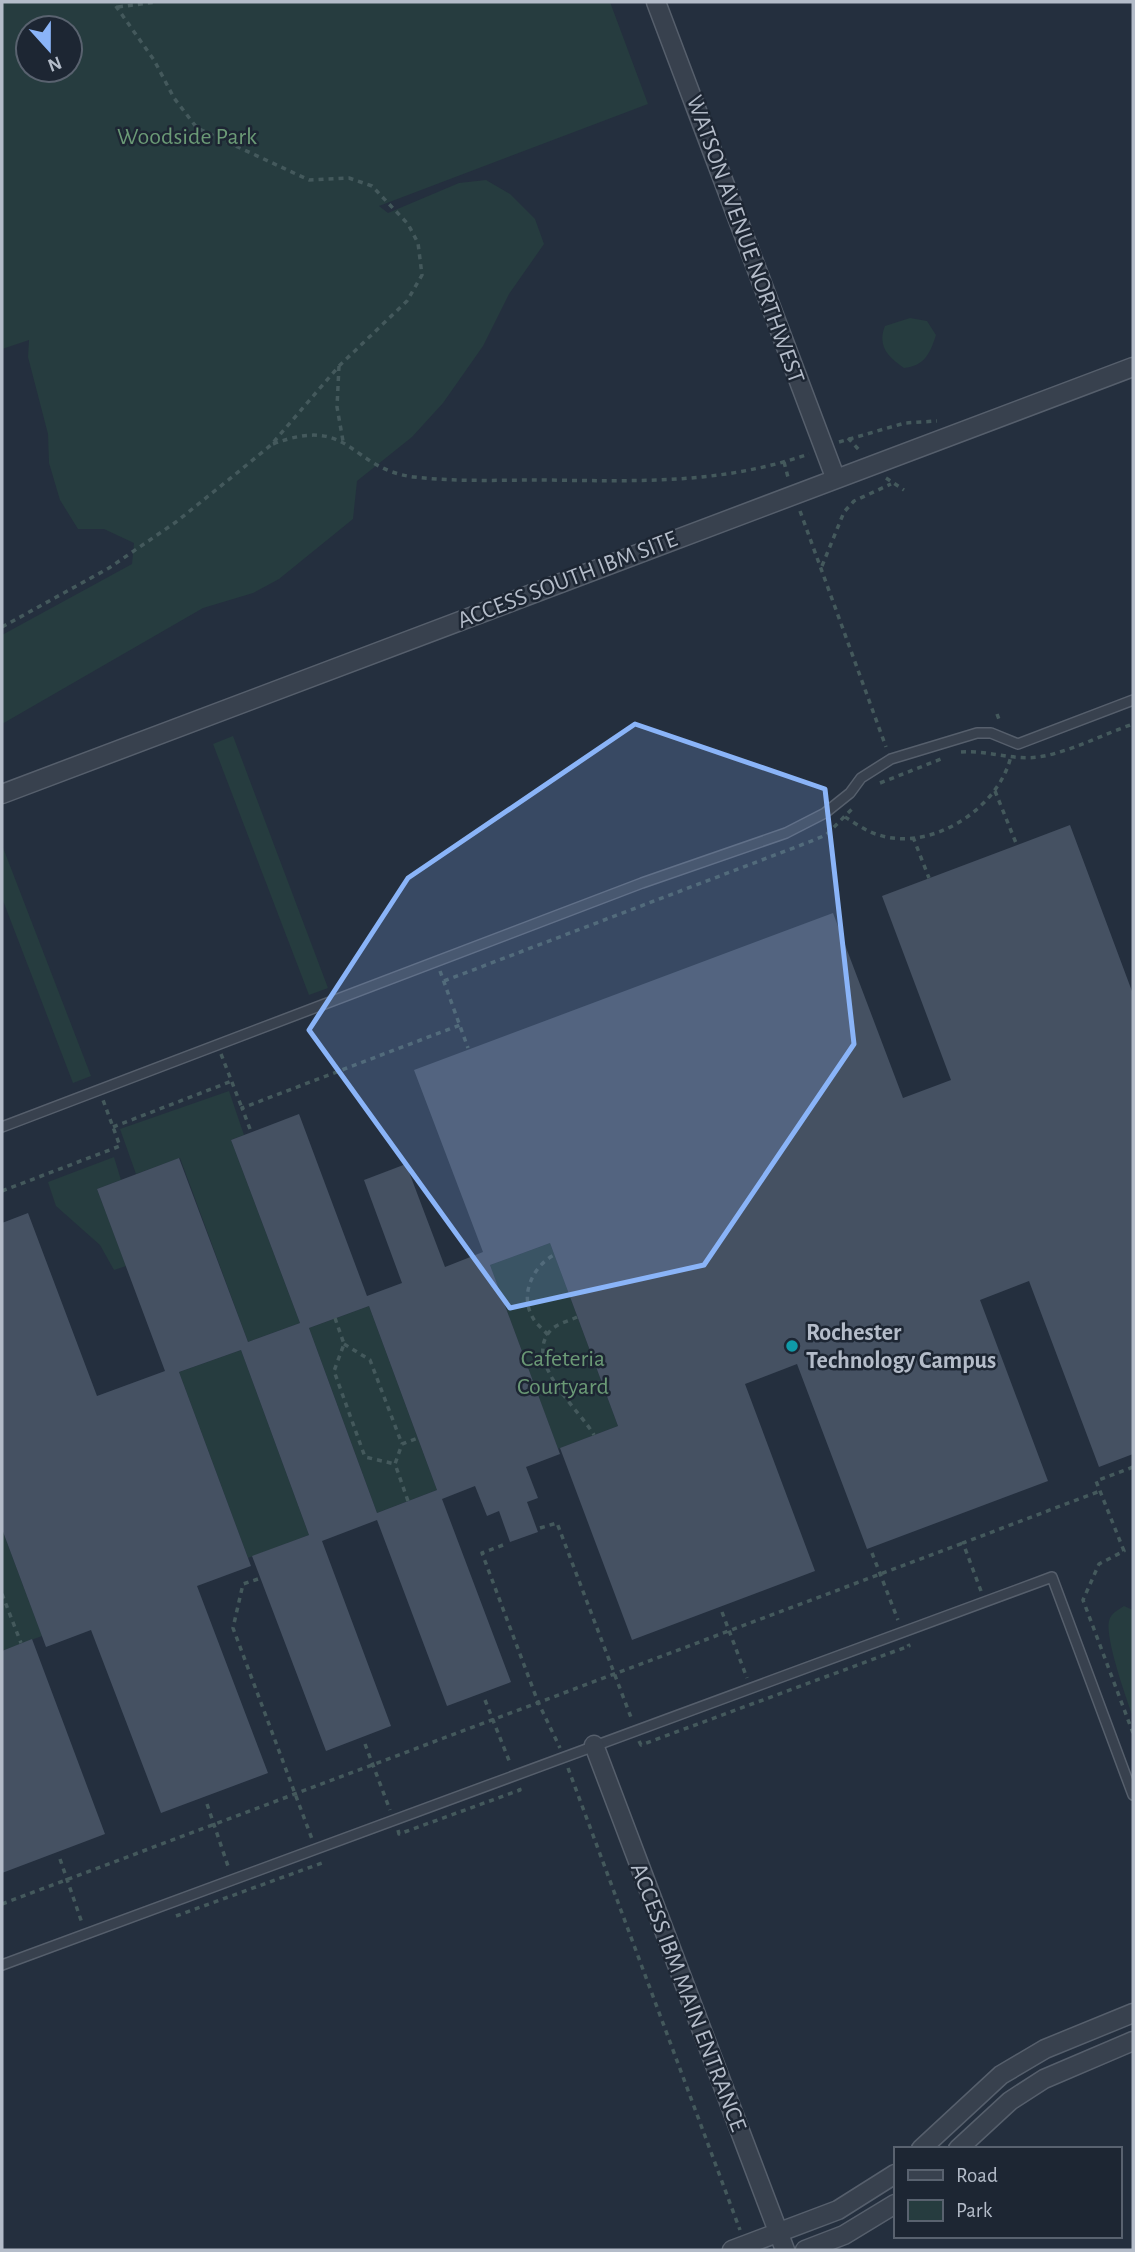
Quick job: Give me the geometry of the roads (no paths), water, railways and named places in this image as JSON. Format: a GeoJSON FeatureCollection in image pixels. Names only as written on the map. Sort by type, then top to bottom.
{"type":"FeatureCollection","features":[{"type":"Feature","properties":{"kind":"street","name":"WATSON AVENUE NORTHWEST"},"geometry":{"type":"LineString","coordinates":[[656,2],[835,477]]}},
{"type":"Feature","properties":{"kind":"street","name":"ACCESS SOUTH IBM SITE"},"geometry":{"type":"LineString","coordinates":[[2,794],[835,477],[1133,367]]}},
{"type":"Feature","properties":{"kind":"street","name":"ACCESS IBM MAIN ENTRANCE"},"geometry":{"type":"LineString","coordinates":[[594,1745],[781,2242]]}},
{"type":"Feature","properties":{"kind":"street"},"geometry":{"type":"LineString","coordinates":[[923,2147],[1001,2075],[1045,2049],[1133,2013]]}},
{"type":"Feature","properties":{"kind":"street"},"geometry":{"type":"LineString","coordinates":[[960,2147],[1010,2101],[1044,2079],[1133,2040]]}},
{"type":"Feature","properties":{"kind":"street"},"geometry":{"type":"LineString","coordinates":[[739,2248],[781,2242],[894,2175]]}},
{"type":"Feature","properties":{"kind":"street"},"geometry":{"type":"LineString","coordinates":[[805,2250],[844,2235],[894,2205]]}},
{"type":"Feature","properties":{"kind":"lane"},"geometry":{"type":"LineString","coordinates":[[2,1127],[642,883],[786,834],[820,817],[850,793],[861,778],[891,759],[977,733],[991,733],[1018,744],[1133,700]]}},
{"type":"Feature","properties":{"kind":"lane"},"geometry":{"type":"LineString","coordinates":[[2,1965],[1052,1577],[1133,1795]]}},
{"type":"Feature","properties":{"kind":"place","name":"Rochester Technology Campus"},"geometry":{"type":"Point","coordinates":[792,1346]}},
{"type":"Feature","properties":{"kind":"park label","name":"Woodside Park"},"geometry":{"type":"Point","coordinates":[187,136]}},
{"type":"Feature","properties":{"kind":"park label","name":"Cafeteria Courtyard"},"geometry":{"type":"Point","coordinates":[563,1372]}}]}
